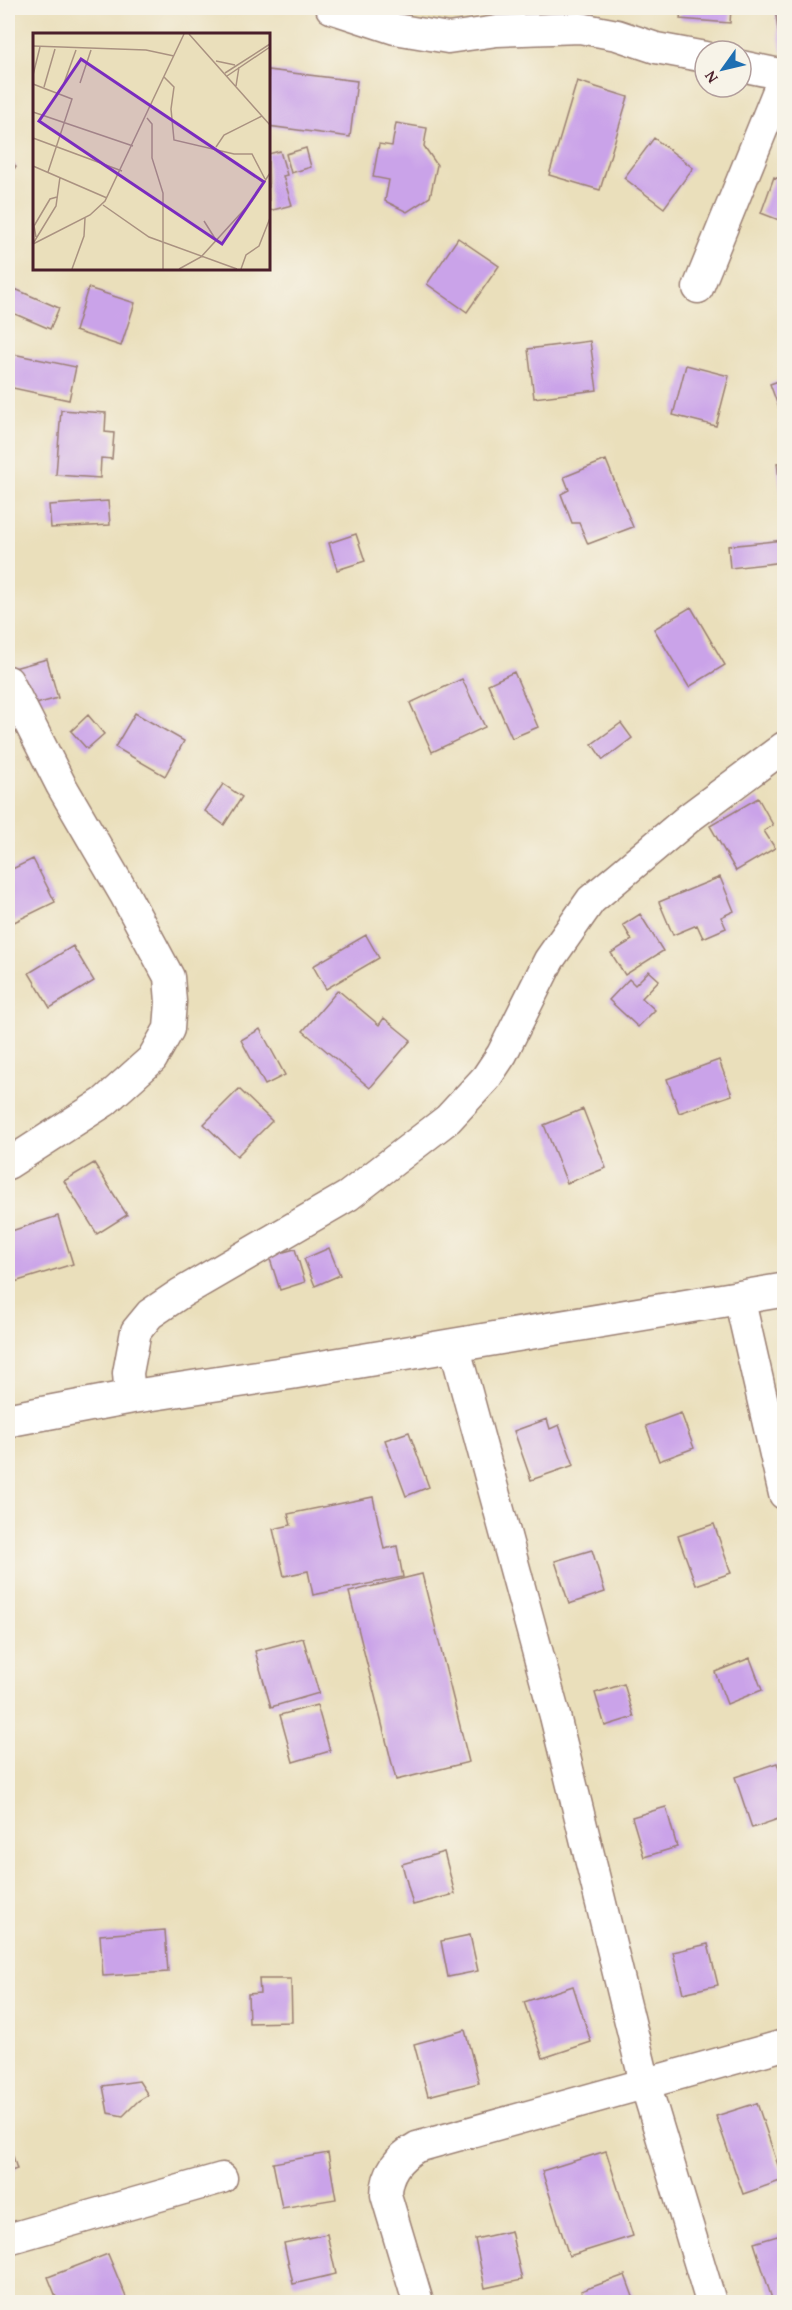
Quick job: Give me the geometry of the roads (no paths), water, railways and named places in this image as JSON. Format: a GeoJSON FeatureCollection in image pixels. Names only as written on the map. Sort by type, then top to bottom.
{"type":"FeatureCollection","features":[{"type":"Feature","properties":{"kind":"street"},"geometry":{"type":"LineString","coordinates":[[331,8],[395,29],[448,38],[506,30],[580,28],[617,35],[656,48],[693,55]]}},
{"type":"Feature","properties":{"kind":"street"},"geometry":{"type":"LineString","coordinates":[[698,288],[784,76],[753,69]]}},
{"type":"Feature","properties":{"kind":"street"},"geometry":{"type":"LineString","coordinates":[[8,681],[61,785],[125,895],[168,977],[171,1002],[169,1029],[152,1059],[104,1102],[8,1164]]}},
{"type":"Feature","properties":{"kind":"street"},"geometry":{"type":"LineString","coordinates":[[130,1397],[128,1373],[136,1331],[150,1314],[181,1293],[348,1196],[448,1119],[486,1078],[502,1054],[549,960],[591,900],[690,817],[784,747]]}},
{"type":"Feature","properties":{"kind":"street"},"geometry":{"type":"LineString","coordinates":[[8,1420],[130,1397],[784,1290]]}},
{"type":"Feature","properties":{"kind":"street"},"geometry":{"type":"LineString","coordinates":[[739,1297],[784,1494]]}},
{"type":"Feature","properties":{"kind":"street"},"geometry":{"type":"LineString","coordinates":[[454,1345],[555,1716],[645,2083],[711,2302]]}},
{"type":"Feature","properties":{"kind":"street"},"geometry":{"type":"LineString","coordinates":[[418,2302],[386,2195],[386,2182],[403,2154],[417,2146],[784,2045]]}},
{"type":"Feature","properties":{"kind":"street"},"geometry":{"type":"LineString","coordinates":[[8,2239],[222,2178]]}}]}
